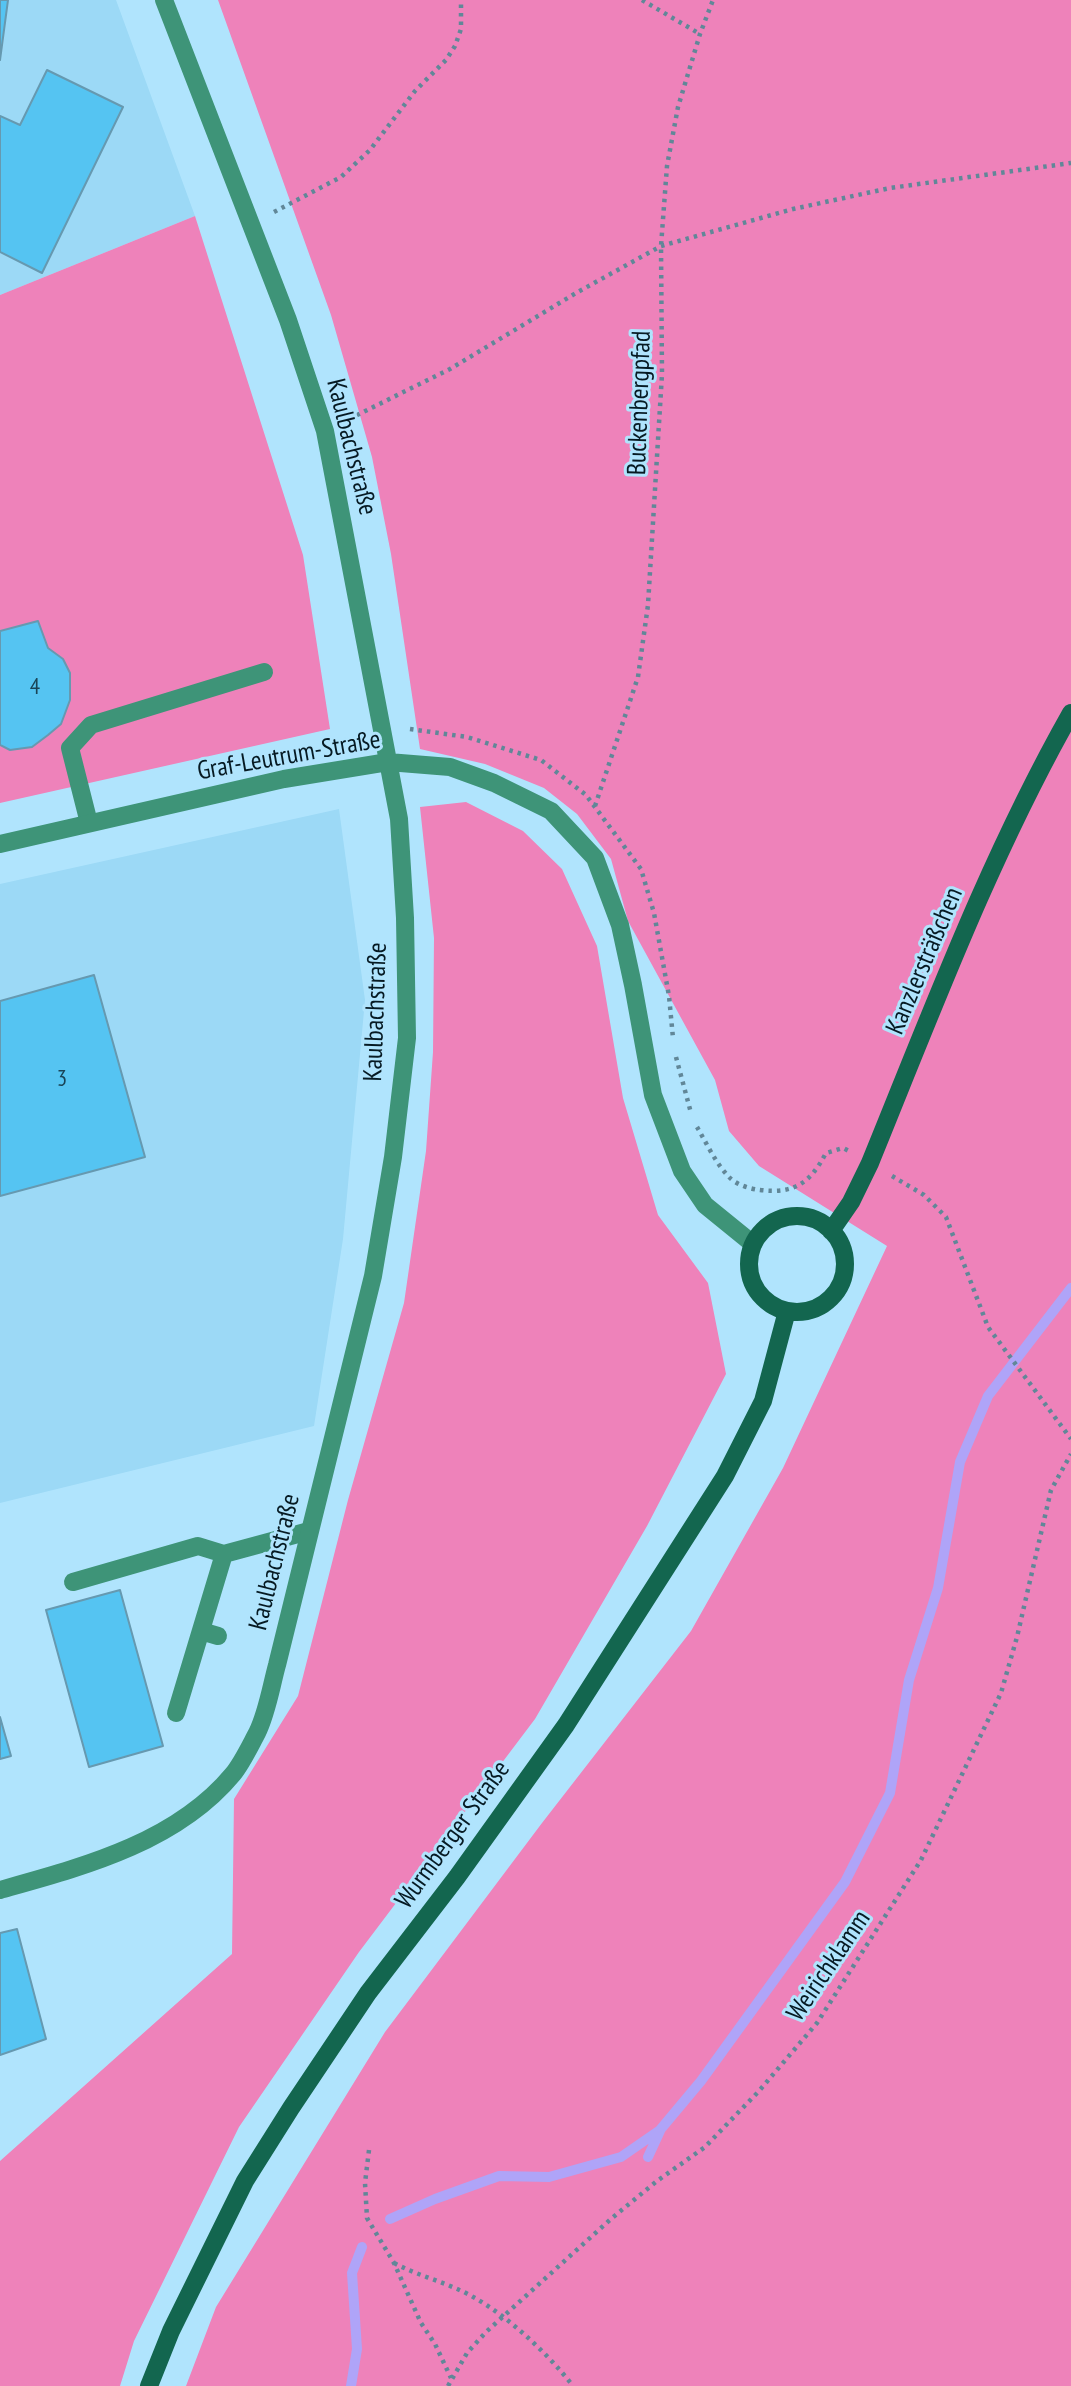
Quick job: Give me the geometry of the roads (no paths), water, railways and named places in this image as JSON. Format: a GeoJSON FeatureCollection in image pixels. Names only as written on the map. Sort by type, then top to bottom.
{"type":"FeatureCollection","features":[{"type":"Feature","properties":{"kind":"main road","name":"Kanzlersträßchen"},"geometry":{"type":"LineString","coordinates":[[831,1231],[851,1202],[870,1163],[997,859],[1039,769],[1071,713]]}},
{"type":"Feature","properties":{"kind":"main road"},"geometry":{"type":"LineString","coordinates":[[789,1217],[804,1217],[819,1222],[831,1231],[840,1243],[845,1258],[839,1287],[830,1300],[803,1312],[787,1311],[771,1304],[759,1293],[751,1278],[750,1261],[754,1244],[762,1231],[774,1222],[789,1217]]}},
{"type":"Feature","properties":{"kind":"main road","name":"Wurmberger Straße"},"geometry":{"type":"LineString","coordinates":[[149,2386],[171,2331],[239,2193],[291,2108],[368,1993],[457,1877],[566,1725],[725,1476],[763,1401],[787,1311]]}},
{"type":"Feature","properties":{"kind":"street","name":"Kaulbachstraße"},"geometry":{"type":"LineString","coordinates":[[0,1890],[104,1857],[154,1836],[199,1808],[234,1773],[259,1730],[373,1276],[393,1157],[407,1038],[400,832],[325,431],[288,320],[164,0]]}},
{"type":"Feature","properties":{"kind":"street"},"geometry":{"type":"LineString","coordinates":[[89,823],[71,748],[91,725],[264,672]]}},
{"type":"Feature","properties":{"kind":"street","name":"Graf-Leutrum-Straße"},"geometry":{"type":"LineString","coordinates":[[0,844],[284,779],[388,761],[450,767],[494,783],[551,811],[595,858],[620,925],[634,985],[653,1095],[682,1171],[705,1205],[754,1244]]}},
{"type":"Feature","properties":{"kind":"street"},"geometry":{"type":"LineString","coordinates":[[73,1582],[198,1546],[224,1554],[309,1531]]}},
{"type":"Feature","properties":{"kind":"street"},"geometry":{"type":"LineString","coordinates":[[176,1713],[209,1634],[224,1554]]}},
{"type":"Feature","properties":{"kind":"waterway"},"geometry":{"type":"LineString","coordinates":[[390,2219],[499,2176],[549,2177],[621,2157],[660,2130],[701,2081],[845,1882],[890,1793],[909,1680],[938,1588],[960,1462],[988,1396],[1071,1288]]}},
{"type":"Feature","properties":{"kind":"waterway"},"geometry":{"type":"LineString","coordinates":[[648,2157],[660,2131]]}},
{"type":"Feature","properties":{"kind":"waterway"},"geometry":{"type":"LineString","coordinates":[[351,2386],[357,2349],[352,2273],[362,2247]]}}]}
